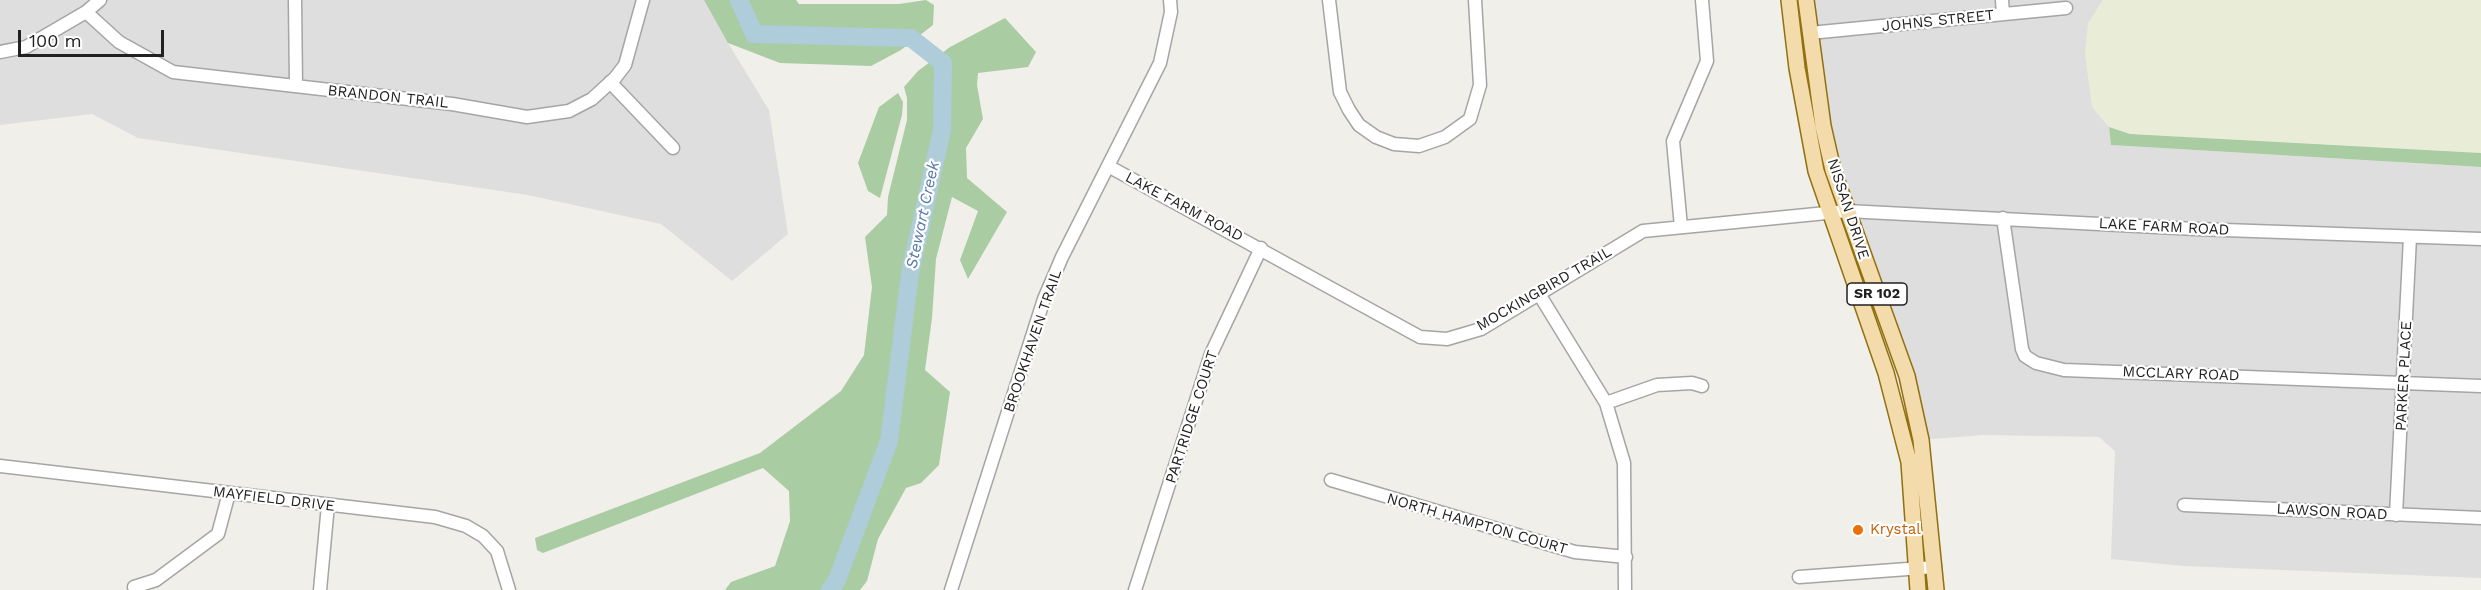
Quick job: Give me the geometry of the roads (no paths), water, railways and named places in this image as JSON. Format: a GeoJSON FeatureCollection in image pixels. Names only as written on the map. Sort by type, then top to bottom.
{"type":"FeatureCollection","features":[{"type":"Feature","properties":{"kind":"main road","name":"NISSAN DRIVE"},"geometry":{"type":"LineString","coordinates":[[1789,0],[1806,122],[1816,171],[1886,373],[1909,462],[1918,590]]}},
{"type":"Feature","properties":{"kind":"main road","name":"NISSAN DRIVE"},"geometry":{"type":"LineString","coordinates":[[1806,0],[1823,126],[1833,170],[1907,376],[1921,441],[1936,590]]}},
{"type":"Feature","properties":{"kind":"street"},"geometry":{"type":"LineString","coordinates":[[0,52],[26,47],[86,12],[100,0]]}},
{"type":"Feature","properties":{"kind":"street"},"geometry":{"type":"LineString","coordinates":[[295,0],[296,86]]}},
{"type":"Feature","properties":{"kind":"street","name":"BRANDON TRAIL"},"geometry":{"type":"LineString","coordinates":[[86,12],[119,42],[173,72],[452,104],[527,117],[569,111],[592,99],[610,82],[625,65],[643,0]]}},
{"type":"Feature","properties":{"kind":"street","name":"BROOKHAVEN TRAIL"},"geometry":{"type":"LineString","coordinates":[[951,590],[1044,299],[1062,257],[1160,63],[1171,12],[1170,0]]}},
{"type":"Feature","properties":{"kind":"street"},"geometry":{"type":"LineString","coordinates":[[1329,0],[1340,92],[1349,110],[1359,125],[1376,137],[1394,144],[1419,146],[1445,137],[1470,119],[1480,85],[1475,0]]}},
{"type":"Feature","properties":{"kind":"street"},"geometry":{"type":"LineString","coordinates":[[1681,227],[1673,141],[1707,61],[1702,0]]}},
{"type":"Feature","properties":{"kind":"street"},"geometry":{"type":"LineString","coordinates":[[2002,0],[2004,14]]}},
{"type":"Feature","properties":{"kind":"street","name":"JOHNS STREET"},"geometry":{"type":"LineString","coordinates":[[1810,33],[2066,8]]}},
{"type":"Feature","properties":{"kind":"street"},"geometry":{"type":"LineString","coordinates":[[610,82],[673,148]]}},
{"type":"Feature","properties":{"kind":"street","name":"LAKE FARM ROAD"},"geometry":{"type":"LineString","coordinates":[[1108,165],[1261,248]]}},
{"type":"Feature","properties":{"kind":"street","name":"LAKE FARM ROAD"},"geometry":{"type":"LineString","coordinates":[[1847,211],[2196,229],[2481,239]]}},
{"type":"Feature","properties":{"kind":"street","name":"MOCKINGBIRD TRAIL"},"geometry":{"type":"LineString","coordinates":[[1261,248],[1420,337],[1447,339],[1481,329],[1643,231],[1847,211]]}},
{"type":"Feature","properties":{"kind":"street","name":"MCCLARY ROAD"},"geometry":{"type":"LineString","coordinates":[[2003,218],[2022,349],[2025,356],[2036,363],[2064,370],[2481,386]]}},
{"type":"Feature","properties":{"kind":"street","name":"PARKER PLACE"},"geometry":{"type":"LineString","coordinates":[[2396,515],[2410,237]]}},
{"type":"Feature","properties":{"kind":"street","name":"PARTRIDGE COURT"},"geometry":{"type":"LineString","coordinates":[[1135,590],[1211,354],[1261,248]]}},
{"type":"Feature","properties":{"kind":"street"},"geometry":{"type":"LineString","coordinates":[[1539,294],[1606,403],[1624,463],[1625,590]]}},
{"type":"Feature","properties":{"kind":"street"},"geometry":{"type":"LineString","coordinates":[[1606,403],[1657,385],[1692,383],[1702,386]]}},
{"type":"Feature","properties":{"kind":"street","name":"MAYFIELD DRIVE"},"geometry":{"type":"LineString","coordinates":[[0,466],[435,518],[466,526],[483,536],[497,551],[509,590]]}},
{"type":"Feature","properties":{"kind":"street","name":"NORTH HAMPTON COURT"},"geometry":{"type":"LineString","coordinates":[[1331,480],[1575,552],[1626,557]]}},
{"type":"Feature","properties":{"kind":"street"},"geometry":{"type":"LineString","coordinates":[[134,587],[156,580],[218,534],[229,493]]}},
{"type":"Feature","properties":{"kind":"street"},"geometry":{"type":"LineString","coordinates":[[320,590],[328,505]]}},
{"type":"Feature","properties":{"kind":"street","name":"LAWSON ROAD"},"geometry":{"type":"LineString","coordinates":[[2184,505],[2481,518]]}},
{"type":"Feature","properties":{"kind":"street"},"geometry":{"type":"LineString","coordinates":[[1799,577],[1935,567]]}},
{"type":"Feature","properties":{"kind":"waterway","name":"Stewart Creek"},"geometry":{"type":"LineString","coordinates":[[739,0],[754,34],[911,38],[943,63],[942,130],[910,273],[889,441],[837,580],[830,590]]}},
{"type":"Feature","properties":{"kind":"place","name":"Krystal"},"geometry":{"type":"Point","coordinates":[1858,530]}}]}
